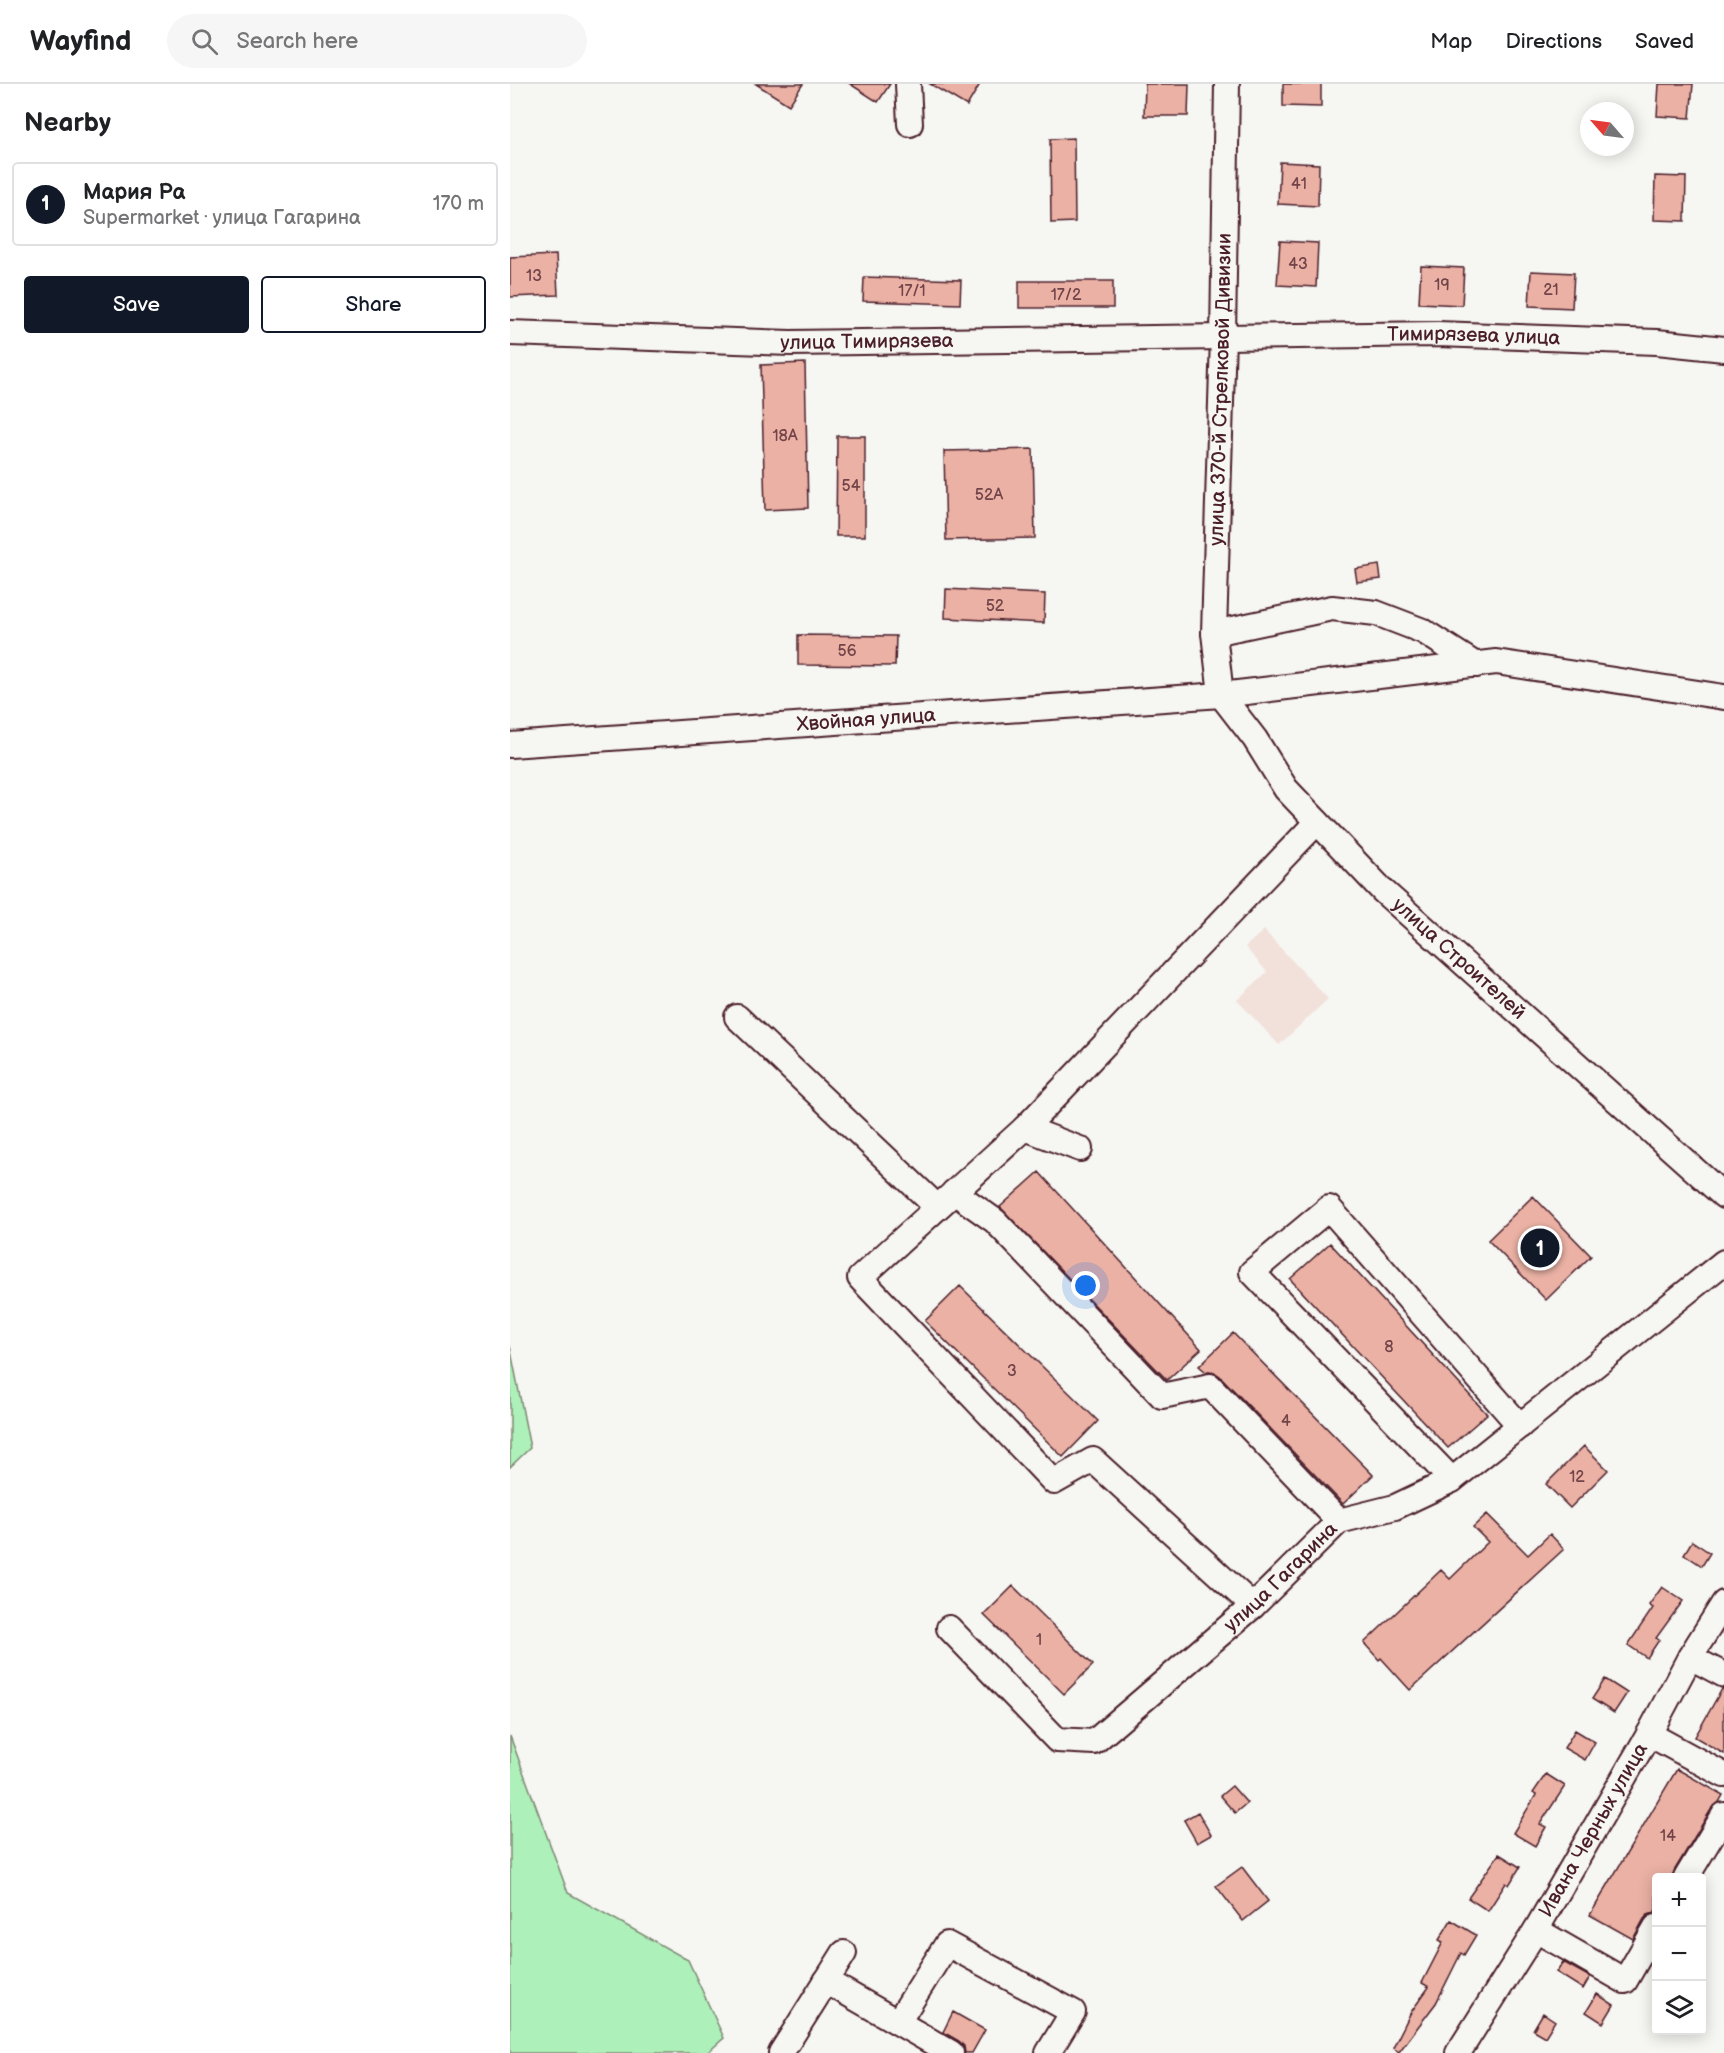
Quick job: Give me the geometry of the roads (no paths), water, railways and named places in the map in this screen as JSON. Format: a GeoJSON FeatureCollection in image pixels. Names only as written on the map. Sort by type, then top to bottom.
{"type":"FeatureCollection","features":[{"type":"Feature","properties":{"kind":"street"},"geometry":{"type":"LineString","coordinates":[[908,84],[910,124]]}},
{"type":"Feature","properties":{"kind":"street","name":"улица 370-й Стрелковой Дивизии"},"geometry":{"type":"LineString","coordinates":[[1221,695],[1214,633],[1223,336],[1227,84]]}},
{"type":"Feature","properties":{"kind":"street","name":"улица Тимирязева"},"geometry":{"type":"LineString","coordinates":[[510,333],[790,343],[1223,336]]}},
{"type":"Feature","properties":{"kind":"street","name":"Тимирязева улица"},"geometry":{"type":"LineString","coordinates":[[1223,336],[1438,334],[1657,342],[1724,349]]}},
{"type":"Feature","properties":{"kind":"street"},"geometry":{"type":"LineString","coordinates":[[1214,633],[1332,608],[1376,613],[1424,632],[1476,665]]}},
{"type":"Feature","properties":{"kind":"street","name":"Хвойная улица"},"geometry":{"type":"LineString","coordinates":[[510,745],[1221,695],[1496,662],[1724,697]]}},
{"type":"Feature","properties":{"kind":"street","name":"улица Строителей"},"geometry":{"type":"LineString","coordinates":[[1221,695],[1255,739],[1286,789],[1383,891],[1724,1196]]}},
{"type":"Feature","properties":{"kind":"street"},"geometry":{"type":"LineString","coordinates":[[1253,1606],[1093,1460],[1054,1482],[860,1278],[1025,1128],[1317,822]]}},
{"type":"Feature","properties":{"kind":"street"},"geometry":{"type":"LineString","coordinates":[[737,1017],[946,1200],[995,1221],[1162,1396],[1210,1386],[1339,1521]]}},
{"type":"Feature","properties":{"kind":"street"},"geometry":{"type":"LineString","coordinates":[[1025,1128],[1080,1149]]}},
{"type":"Feature","properties":{"kind":"street"},"geometry":{"type":"LineString","coordinates":[[1452,1480],[1252,1272],[1329,1208],[1520,1426]]}},
{"type":"Feature","properties":{"kind":"street","name":"улица Гагарина"},"geometry":{"type":"LineString","coordinates":[[949,1628],[1057,1740],[1094,1742],[1253,1606],[1339,1521],[1395,1507],[1452,1480],[1724,1262]]}},
{"type":"Feature","properties":{"kind":"street","name":"Ивана Черных улица"},"geometry":{"type":"LineString","coordinates":[[1458,2053],[1536,1930],[1649,1734],[1690,1657],[1724,1603]]}},
{"type":"Feature","properties":{"kind":"street"},"geometry":{"type":"LineString","coordinates":[[1690,1657],[1724,1675]]}},
{"type":"Feature","properties":{"kind":"street"},"geometry":{"type":"LineString","coordinates":[[1649,1734],[1724,1775]]}},
{"type":"Feature","properties":{"kind":"street"},"geometry":{"type":"LineString","coordinates":[[1689,1873],[1724,1815]]}},
{"type":"Feature","properties":{"kind":"street"},"geometry":{"type":"LineString","coordinates":[[1536,1930],[1625,1981],[1652,1934]]}},
{"type":"Feature","properties":{"kind":"street"},"geometry":{"type":"LineString","coordinates":[[898,2022],[947,1944],[1073,2012],[1048,2053]]}},
{"type":"Feature","properties":{"kind":"street"},"geometry":{"type":"LineString","coordinates":[[781,2053],[844,1953]]}},
{"type":"Feature","properties":{"kind":"street"},"geometry":{"type":"LineString","coordinates":[[826,1981],[951,2053]]}},
{"type":"Feature","properties":{"kind":"place","name":"Мария Ра"},"geometry":{"type":"Point","coordinates":[1540,1248]}}]}
